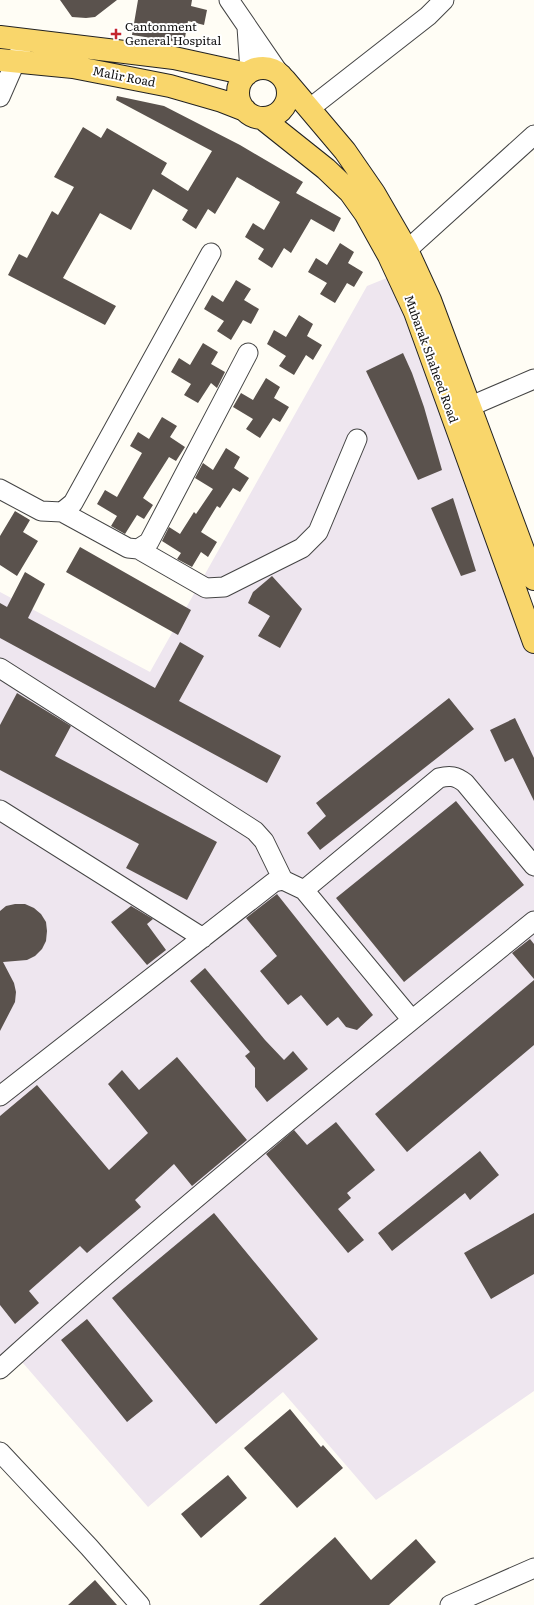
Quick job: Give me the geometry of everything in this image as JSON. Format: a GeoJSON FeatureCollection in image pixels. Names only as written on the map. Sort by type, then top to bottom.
{"type":"FeatureCollection","features":[{"type":"Feature","properties":{"kind":"main road","name":"Malir Road"},"geometry":{"type":"LineString","coordinates":[[0,37],[174,58],[249,72]]}},
{"type":"Feature","properties":{"kind":"main road","name":"Malir Road"},"geometry":{"type":"LineString","coordinates":[[8,61],[73,67],[163,85],[222,101],[253,114]]}},
{"type":"Feature","properties":{"kind":"main road"},"geometry":{"type":"LineString","coordinates":[[265,68],[282,77],[288,95],[282,109],[270,117],[253,114],[240,103],[238,91],[242,80],[249,72],[265,68]]}},
{"type":"Feature","properties":{"kind":"main road","name":"Mubarak Shaheed Road"},"geometry":{"type":"LineString","coordinates":[[282,77],[345,151],[374,193],[407,250],[430,300],[534,579]]}},
{"type":"Feature","properties":{"kind":"main road","name":"Mubarak Shaheed Road"},"geometry":{"type":"LineString","coordinates":[[253,114],[301,148],[350,192],[365,213],[389,256],[415,312],[534,642]]}},
{"type":"Feature","properties":{"kind":"street","name":"Mubarak Shaheed Road"},"geometry":{"type":"LineString","coordinates":[[229,0],[247,24],[282,77]]}},
{"type":"Feature","properties":{"kind":"street"},"geometry":{"type":"LineString","coordinates":[[309,109],[428,16],[444,0]]}},
{"type":"Feature","properties":{"kind":"street"},"geometry":{"type":"LineString","coordinates":[[247,24],[249,72]]}},
{"type":"Feature","properties":{"kind":"street"},"geometry":{"type":"LineString","coordinates":[[0,97],[8,61],[24,41]]}},
{"type":"Feature","properties":{"kind":"street"},"geometry":{"type":"LineString","coordinates":[[407,250],[534,135]]}},
{"type":"Feature","properties":{"kind":"street"},"geometry":{"type":"LineString","coordinates":[[62,512],[73,503],[211,253]]}},
{"type":"Feature","properties":{"kind":"street"},"geometry":{"type":"LineString","coordinates":[[138,549],[149,542],[248,353]]}},
{"type":"Feature","properties":{"kind":"street"},"geometry":{"type":"LineString","coordinates":[[470,406],[534,379]]}},
{"type":"Feature","properties":{"kind":"street"},"geometry":{"type":"LineString","coordinates":[[0,489],[41,511],[62,512],[128,548],[138,549],[206,588],[224,587],[302,548],[318,532],[357,439]]}},
{"type":"Feature","properties":{"kind":"street"},"geometry":{"type":"LineString","coordinates":[[0,668],[255,831],[264,841],[283,880]]}},
{"type":"Feature","properties":{"kind":"street"},"geometry":{"type":"LineString","coordinates":[[304,890],[439,778],[448,776],[458,777],[465,783],[534,866]]}},
{"type":"Feature","properties":{"kind":"street"},"geometry":{"type":"LineString","coordinates":[[0,810],[203,938]]}},
{"type":"Feature","properties":{"kind":"street"},"geometry":{"type":"LineString","coordinates":[[0,1096],[274,882],[283,880],[304,890],[412,1020]]}},
{"type":"Feature","properties":{"kind":"street"},"geometry":{"type":"LineString","coordinates":[[0,1369],[111,1269],[534,921]]}},
{"type":"Feature","properties":{"kind":"street"},"geometry":{"type":"LineString","coordinates":[[0,1452],[89,1547],[140,1605]]}},
{"type":"Feature","properties":{"kind":"street"},"geometry":{"type":"LineString","coordinates":[[450,1605],[534,1568]]}},
{"type":"Feature","properties":{"kind":"shaded area"},"geometry":{"type":"Polygon","coordinates":[[[404,271],[534,613],[534,1391],[376,1500],[283,1392],[148,1507],[16,1355],[0,1369],[0,592],[150,672],[367,286],[404,271]]]}},
{"type":"Feature","properties":{"kind":"building"},"geometry":{"type":"Polygon","coordinates":[[[60,0],[117,0],[95,17],[86,18],[72,17],[60,0]]]}},
{"type":"Feature","properties":{"kind":"building"},"geometry":{"type":"Polygon","coordinates":[[[138,0],[192,0],[191,6],[207,10],[204,25],[188,21],[184,43],[132,35],[138,0]]]}},
{"type":"Feature","properties":{"kind":"building"},"geometry":{"type":"Polygon","coordinates":[[[117,96],[164,106],[240,145],[303,182],[296,193],[341,218],[334,232],[311,219],[291,253],[284,248],[272,268],[258,259],[264,249],[245,237],[253,223],[264,230],[280,202],[237,177],[215,214],[208,209],[196,229],[182,220],[188,210],[153,189],[131,230],[100,213],[63,278],[116,306],[105,325],[8,275],[19,254],[27,258],[52,211],[58,215],[74,187],[54,177],[83,127],[101,138],[107,128],[167,163],[161,174],[188,191],[212,151],[116,100],[117,96]]]}},
{"type":"Feature","properties":{"kind":"building"},"geometry":{"type":"Polygon","coordinates":[[[340,243],[354,252],[348,263],[363,272],[354,287],[347,283],[335,303],[320,294],[327,283],[308,272],[316,258],[327,265],[340,243]]]}},
{"type":"Feature","properties":{"kind":"building"},"geometry":{"type":"Polygon","coordinates":[[[236,280],[251,289],[244,300],[259,309],[251,324],[243,320],[231,340],[217,331],[224,321],[204,309],[212,295],[223,302],[236,280]]]}},
{"type":"Feature","properties":{"kind":"building"},"geometry":{"type":"Polygon","coordinates":[[[299,315],[313,324],[307,336],[322,345],[313,360],[306,355],[294,375],[279,366],[286,356],[267,344],[274,330],[286,337],[299,315]]]}},
{"type":"Feature","properties":{"kind":"building"},"geometry":{"type":"Polygon","coordinates":[[[203,343],[218,352],[211,364],[225,372],[217,388],[211,383],[198,403],[184,395],[191,384],[171,372],[179,358],[190,365],[203,343]]]}},
{"type":"Feature","properties":{"kind":"building"},"geometry":{"type":"Polygon","coordinates":[[[403,353],[424,407],[442,470],[418,480],[366,371],[403,353]]]}},
{"type":"Feature","properties":{"kind":"building"},"geometry":{"type":"Polygon","coordinates":[[[266,378],[280,387],[274,398],[289,407],[280,422],[273,418],[260,438],[246,429],[253,419],[233,407],[241,393],[253,400],[266,378]]]}},
{"type":"Feature","properties":{"kind":"building"},"geometry":{"type":"Polygon","coordinates":[[[162,417],[177,426],[170,437],[185,447],[176,461],[169,457],[143,498],[153,505],[144,519],[137,515],[125,534],[111,526],[117,516],[97,504],[105,490],[117,497],[142,453],[130,446],[138,432],[149,439],[162,417]]]}},
{"type":"Feature","properties":{"kind":"building"},"geometry":{"type":"Polygon","coordinates":[[[226,448],[240,457],[234,468],[249,478],[240,492],[233,488],[220,508],[217,506],[201,532],[217,542],[208,557],[201,552],[192,567],[177,559],[181,553],[162,541],[169,527],[180,534],[194,512],[196,514],[213,489],[195,478],[203,463],[213,470],[226,448]]]}},
{"type":"Feature","properties":{"kind":"building"},"geometry":{"type":"Polygon","coordinates":[[[453,498],[476,571],[461,576],[431,508],[453,498]]]}},
{"type":"Feature","properties":{"kind":"building"},"geometry":{"type":"Polygon","coordinates":[[[15,511],[30,520],[23,532],[38,541],[17,576],[0,565],[0,536],[15,511]]]}},
{"type":"Feature","properties":{"kind":"building"},"geometry":{"type":"Polygon","coordinates":[[[80,547],[191,610],[178,635],[66,572],[80,547]]]}},
{"type":"Feature","properties":{"kind":"building"},"geometry":{"type":"Polygon","coordinates":[[[25,572],[45,584],[28,618],[155,688],[180,642],[204,656],[179,701],[281,756],[267,783],[0,638],[0,603],[7,607],[25,572]]]}},
{"type":"Feature","properties":{"kind":"building"},"geometry":{"type":"Polygon","coordinates":[[[272,576],[302,609],[280,648],[258,636],[270,616],[248,603],[253,592],[272,576]]]}},
{"type":"Feature","properties":{"kind":"building"},"geometry":{"type":"Polygon","coordinates":[[[17,693],[71,726],[55,756],[217,842],[187,900],[126,868],[139,844],[0,770],[0,725],[17,693]]]}},
{"type":"Feature","properties":{"kind":"building"},"geometry":{"type":"Polygon","coordinates":[[[449,698],[474,729],[320,850],[307,833],[326,816],[316,803],[449,698]]]}},
{"type":"Feature","properties":{"kind":"building"},"geometry":{"type":"Polygon","coordinates":[[[515,718],[534,758],[534,801],[513,758],[505,762],[490,730],[515,718]]]}},
{"type":"Feature","properties":{"kind":"building"},"geometry":{"type":"Polygon","coordinates":[[[456,801],[524,885],[404,982],[336,898],[456,801]]]}},
{"type":"Feature","properties":{"kind":"building"},"geometry":{"type":"Polygon","coordinates":[[[277,894],[373,1015],[357,1030],[346,1027],[338,1017],[327,1026],[301,995],[288,1005],[260,971],[277,956],[246,918],[277,894]]]}},
{"type":"Feature","properties":{"kind":"building"},"geometry":{"type":"Polygon","coordinates":[[[25,904],[34,908],[41,914],[46,922],[46,941],[42,949],[35,956],[27,960],[3,962],[14,983],[16,992],[15,1002],[0,1031],[0,911],[6,906],[25,904]]]}},
{"type":"Feature","properties":{"kind":"building"},"geometry":{"type":"Polygon","coordinates":[[[131,906],[153,919],[147,924],[166,950],[147,965],[111,922],[131,906]]]}},
{"type":"Feature","properties":{"kind":"building"},"geometry":{"type":"Polygon","coordinates":[[[530,939],[534,944],[534,979],[512,953],[530,939]]]}},
{"type":"Feature","properties":{"kind":"building"},"geometry":{"type":"Polygon","coordinates":[[[205,968],[265,1040],[284,1060],[293,1051],[308,1069],[267,1102],[255,1087],[255,1068],[245,1056],[250,1052],[190,981],[205,968]]]}},
{"type":"Feature","properties":{"kind":"building"},"geometry":{"type":"Polygon","coordinates":[[[534,980],[534,1045],[407,1152],[375,1114],[534,980]]]}},
{"type":"Feature","properties":{"kind":"building"},"geometry":{"type":"Polygon","coordinates":[[[177,1057],[247,1140],[192,1186],[174,1164],[135,1200],[141,1207],[87,1253],[80,1246],[29,1291],[39,1303],[15,1324],[0,1305],[0,1116],[37,1085],[109,1170],[148,1133],[108,1084],[122,1070],[139,1090],[177,1057]]]}},
{"type":"Feature","properties":{"kind":"building"},"geometry":{"type":"Polygon","coordinates":[[[336,1122],[375,1170],[347,1193],[351,1198],[338,1209],[364,1240],[348,1253],[266,1154],[294,1130],[307,1145],[336,1122]]]}},
{"type":"Feature","properties":{"kind":"building"},"geometry":{"type":"Polygon","coordinates":[[[480,1151],[499,1175],[470,1200],[465,1193],[392,1251],[378,1233],[480,1151]]]}},
{"type":"Feature","properties":{"kind":"building"},"geometry":{"type":"Polygon","coordinates":[[[214,1213],[318,1339],[216,1424],[112,1298],[214,1213]]]}},
{"type":"Feature","properties":{"kind":"building"},"geometry":{"type":"Polygon","coordinates":[[[534,1213],[534,1274],[491,1299],[464,1253],[534,1213]]]}},
{"type":"Feature","properties":{"kind":"building"},"geometry":{"type":"Polygon","coordinates":[[[87,1319],[153,1401],[127,1422],[61,1340],[87,1319]]]}},
{"type":"Feature","properties":{"kind":"building"},"geometry":{"type":"Polygon","coordinates":[[[290,1409],[321,1447],[323,1445],[343,1468],[297,1508],[244,1448],[290,1409]]]}},
{"type":"Feature","properties":{"kind":"building"},"geometry":{"type":"Polygon","coordinates":[[[228,1475],[247,1498],[201,1538],[181,1514],[228,1475]]]}},
{"type":"Feature","properties":{"kind":"building"},"geometry":{"type":"Polygon","coordinates":[[[335,1537],[371,1580],[416,1539],[436,1562],[389,1605],[259,1605],[335,1537]]]}},
{"type":"Feature","properties":{"kind":"building"},"geometry":{"type":"Polygon","coordinates":[[[95,1580],[117,1605],[68,1605],[95,1580]]]}},
{"type":"Feature","properties":{"kind":"place","name":"Cantonment General Hospital"},"geometry":{"type":"Point","coordinates":[116,34]}}]}
